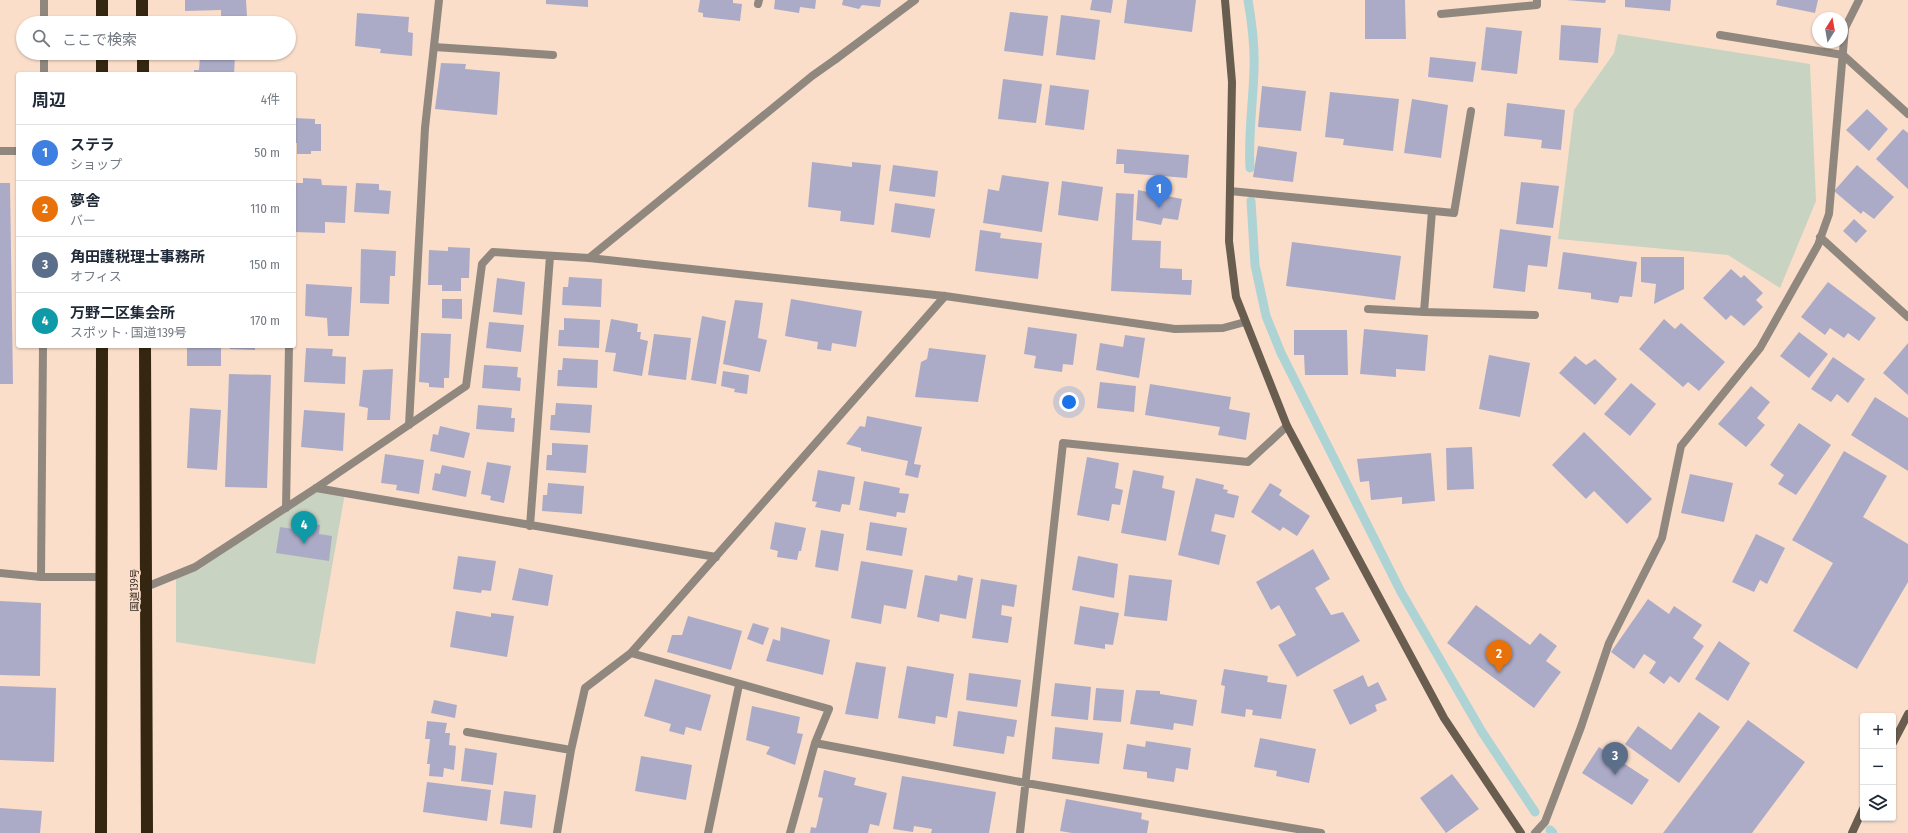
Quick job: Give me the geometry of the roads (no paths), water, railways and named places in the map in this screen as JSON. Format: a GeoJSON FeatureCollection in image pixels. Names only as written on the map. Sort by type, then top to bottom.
{"type":"FeatureCollection","features":[{"type":"Feature","properties":{"kind":"highway"},"geometry":{"type":"LineString","coordinates":[[102,0],[102,16]]}},
{"type":"Feature","properties":{"kind":"highway"},"geometry":{"type":"LineString","coordinates":[[142,0],[142,16]]}},
{"type":"Feature","properties":{"kind":"highway"},"geometry":{"type":"LineString","coordinates":[[102,60],[102,72]]}},
{"type":"Feature","properties":{"kind":"highway"},"geometry":{"type":"LineString","coordinates":[[143,60],[143,72]]}},
{"type":"Feature","properties":{"kind":"highway"},"geometry":{"type":"LineString","coordinates":[[101,833],[102,348]]}},
{"type":"Feature","properties":{"kind":"highway","name":"国道139号"},"geometry":{"type":"LineString","coordinates":[[144,348],[147,833]]}},
{"type":"Feature","properties":{"kind":"street"},"geometry":{"type":"LineString","coordinates":[[44,0],[44,16]]}},
{"type":"Feature","properties":{"kind":"street"},"geometry":{"type":"LineString","coordinates":[[409,425],[425,128],[439,0]]}},
{"type":"Feature","properties":{"kind":"street"},"geometry":{"type":"LineString","coordinates":[[589,258],[812,76],[915,0]]}},
{"type":"Feature","properties":{"kind":"street"},"geometry":{"type":"LineString","coordinates":[[1225,0],[1232,82],[1230,248],[1236,297],[1287,426],[1444,718],[1521,833]]}},
{"type":"Feature","properties":{"kind":"street"},"geometry":{"type":"LineString","coordinates":[[1441,14],[1537,6],[1537,0]]}},
{"type":"Feature","properties":{"kind":"street"},"geometry":{"type":"LineString","coordinates":[[1536,833],[1545,822],[1581,727],[1609,643],[1662,538],[1681,446],[1760,348],[1820,237],[1829,214],[1845,28],[1859,0]]}},
{"type":"Feature","properties":{"kind":"street"},"geometry":{"type":"LineString","coordinates":[[1720,35],[1843,55],[1908,114]]}},
{"type":"Feature","properties":{"kind":"street"},"geometry":{"type":"LineString","coordinates":[[434,46],[553,55]]}},
{"type":"Feature","properties":{"kind":"street"},"geometry":{"type":"LineString","coordinates":[[44,60],[44,72]]}},
{"type":"Feature","properties":{"kind":"street"},"geometry":{"type":"LineString","coordinates":[[1230,191],[1454,213],[1471,111]]}},
{"type":"Feature","properties":{"kind":"street"},"geometry":{"type":"LineString","coordinates":[[0,151],[16,151]]}},
{"type":"Feature","properties":{"kind":"street"},"geometry":{"type":"LineString","coordinates":[[1424,312],[1432,211]]}},
{"type":"Feature","properties":{"kind":"street"},"geometry":{"type":"LineString","coordinates":[[1820,237],[1908,317]]}},
{"type":"Feature","properties":{"kind":"street"},"geometry":{"type":"LineString","coordinates":[[146,588],[195,567],[316,488],[466,386],[482,264],[493,252],[589,258],[945,296],[1175,329],[1223,328],[1245,322]]}},
{"type":"Feature","properties":{"kind":"street"},"geometry":{"type":"LineString","coordinates":[[530,526],[550,256]]}},
{"type":"Feature","properties":{"kind":"street"},"geometry":{"type":"LineString","coordinates":[[557,833],[571,750],[585,688],[631,653],[945,296]]}},
{"type":"Feature","properties":{"kind":"street"},"geometry":{"type":"LineString","coordinates":[[1368,309],[1535,315]]}},
{"type":"Feature","properties":{"kind":"street"},"geometry":{"type":"LineString","coordinates":[[41,577],[43,348]]}},
{"type":"Feature","properties":{"kind":"street"},"geometry":{"type":"LineString","coordinates":[[286,508],[289,348]]}},
{"type":"Feature","properties":{"kind":"street"},"geometry":{"type":"LineString","coordinates":[[1020,833],[1063,443],[1248,462],[1287,426]]}},
{"type":"Feature","properties":{"kind":"street"},"geometry":{"type":"LineString","coordinates":[[316,488],[530,526],[616,538],[716,557]]}},
{"type":"Feature","properties":{"kind":"street"},"geometry":{"type":"LineString","coordinates":[[0,573],[41,577],[102,577]]}},
{"type":"Feature","properties":{"kind":"street"},"geometry":{"type":"LineString","coordinates":[[631,653],[739,685],[829,709],[816,743],[790,833]]}},
{"type":"Feature","properties":{"kind":"street"},"geometry":{"type":"LineString","coordinates":[[708,833],[739,685]]}},
{"type":"Feature","properties":{"kind":"street"},"geometry":{"type":"LineString","coordinates":[[1896,737],[1908,714]]}},
{"type":"Feature","properties":{"kind":"street"},"geometry":{"type":"LineString","coordinates":[[468,732],[571,750]]}},
{"type":"Feature","properties":{"kind":"street"},"geometry":{"type":"LineString","coordinates":[[816,743],[1026,783],[1322,833]]}},
{"type":"Feature","properties":{"kind":"street"},"geometry":{"type":"LineString","coordinates":[[1852,833],[1860,816]]}},
{"type":"Feature","properties":{"kind":"waterway"},"geometry":{"type":"LineString","coordinates":[[1248,0],[1253,35],[1254,61],[1250,168]]}},
{"type":"Feature","properties":{"kind":"waterway"},"geometry":{"type":"LineString","coordinates":[[1251,201],[1255,265],[1266,316],[1281,353],[1401,592],[1482,732],[1535,812]]}},
{"type":"Feature","properties":{"kind":"waterway"},"geometry":{"type":"LineString","coordinates":[[1550,830],[1553,833]]}},
{"type":"Feature","properties":{"kind":"place","name":"ステラ"},"geometry":{"type":"Point","coordinates":[1159,208]}},
{"type":"Feature","properties":{"kind":"place","name":"万野二区集会所"},"geometry":{"type":"Point","coordinates":[304,544]}},
{"type":"Feature","properties":{"kind":"place","name":"夢舎"},"geometry":{"type":"Point","coordinates":[1499,673]}},
{"type":"Feature","properties":{"kind":"place","name":"角田護税理士事務所"},"geometry":{"type":"Point","coordinates":[1615,775]}}]}
